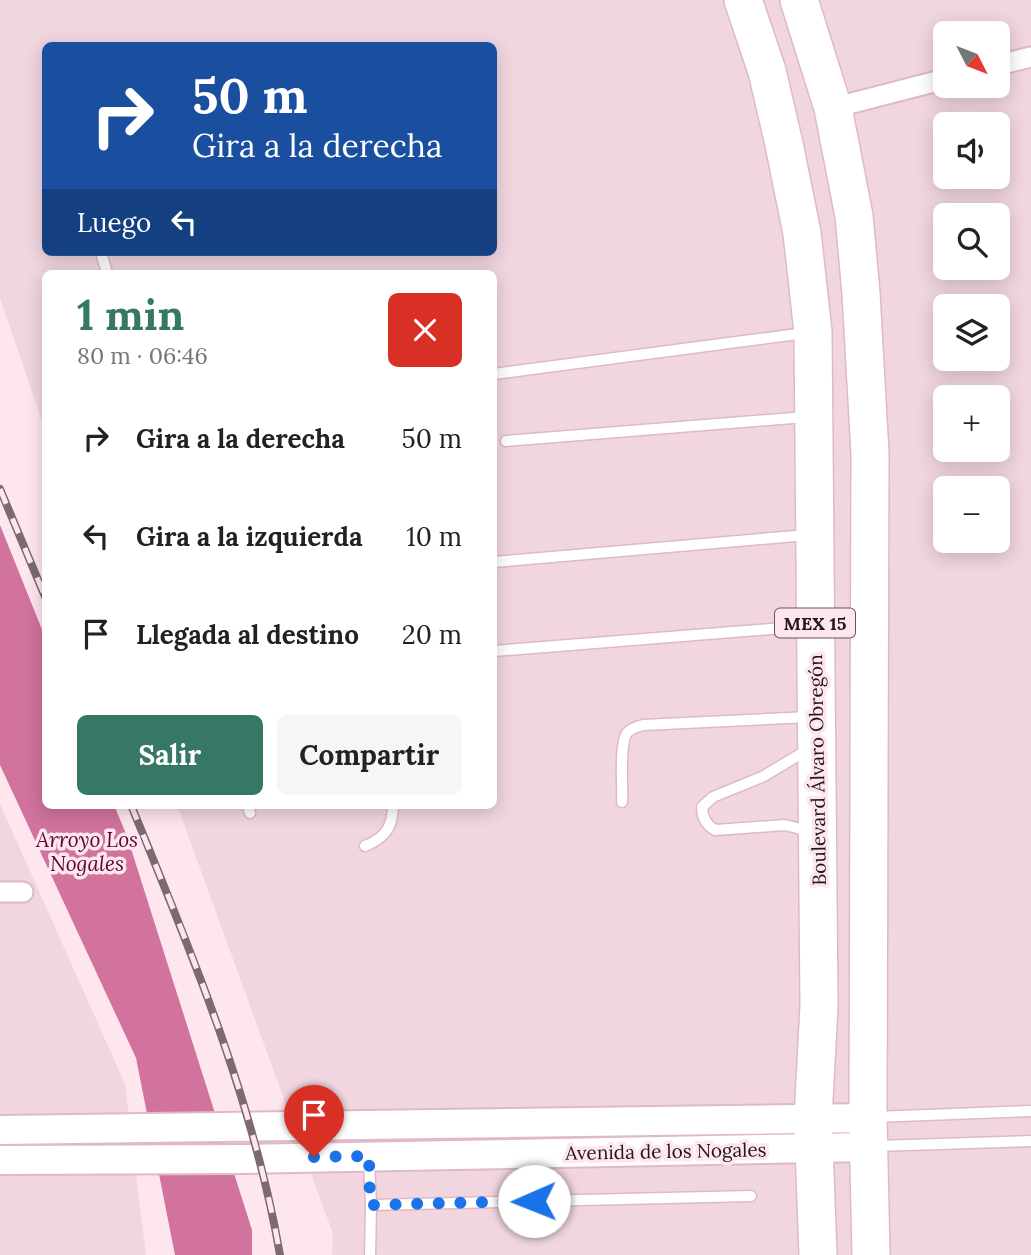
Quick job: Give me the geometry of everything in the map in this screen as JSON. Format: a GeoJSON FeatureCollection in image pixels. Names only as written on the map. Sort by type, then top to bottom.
{"type":"FeatureCollection","features":[{"type":"Feature","properties":{"kind":"highway","name":"Boulevard Álvaro Obregón"},"geometry":{"type":"LineString","coordinates":[[743,0],[767,71],[784,144],[802,233],[813,332],[819,1006],[814,1133],[818,1255]]}},
{"type":"Feature","properties":{"kind":"highway","name":"MEX 15"},"geometry":{"type":"LineString","coordinates":[[799,0],[833,108],[855,229],[861,293],[870,454],[871,1255]]}},
{"type":"Feature","properties":{"kind":"main road","name":"Avenida de los Nogales"},"geometry":{"type":"LineString","coordinates":[[0,1130],[240,1128],[869,1132]]}},
{"type":"Feature","properties":{"kind":"main road","name":"Avenida de los Nogales"},"geometry":{"type":"LineString","coordinates":[[0,1160],[369,1156],[814,1133]]}},
{"type":"Feature","properties":{"kind":"street"},"geometry":{"type":"LineString","coordinates":[[1010,62],[1031,57]]}},
{"type":"Feature","properties":{"kind":"street"},"geometry":{"type":"LineString","coordinates":[[833,108],[933,82]]}},
{"type":"Feature","properties":{"kind":"street"},"geometry":{"type":"LineString","coordinates":[[0,892],[23,892]]}},
{"type":"Feature","properties":{"kind":"lane"},"geometry":{"type":"LineString","coordinates":[[497,374],[813,332]]}},
{"type":"Feature","properties":{"kind":"lane"},"geometry":{"type":"LineString","coordinates":[[506,441],[813,417]]}},
{"type":"Feature","properties":{"kind":"lane"},"geometry":{"type":"LineString","coordinates":[[497,562],[814,534]]}},
{"type":"Feature","properties":{"kind":"lane"},"geometry":{"type":"LineString","coordinates":[[497,651],[815,626]]}},
{"type":"Feature","properties":{"kind":"lane"},"geometry":{"type":"LineString","coordinates":[[622,802],[624,742],[633,728],[643,725],[816,731]]}},
{"type":"Feature","properties":{"kind":"lane"},"geometry":{"type":"LineString","coordinates":[[816,731],[764,776],[713,797],[702,807],[702,812],[708,827],[715,830],[785,825],[817,834]]}},
{"type":"Feature","properties":{"kind":"lane"},"geometry":{"type":"LineString","coordinates":[[365,846],[376,842],[391,826],[393,809]]}},
{"type":"Feature","properties":{"kind":"lane"},"geometry":{"type":"LineString","coordinates":[[869,1132],[1031,1111]]}},
{"type":"Feature","properties":{"kind":"lane"},"geometry":{"type":"LineString","coordinates":[[869,1132],[1031,1141]]}},
{"type":"Feature","properties":{"kind":"lane"},"geometry":{"type":"LineString","coordinates":[[369,1156],[370,1255]]}},
{"type":"Feature","properties":{"kind":"lane"},"geometry":{"type":"LineString","coordinates":[[370,1205],[751,1196]]}},
{"type":"Feature","properties":{"kind":"shaded area"},"geometry":{"type":"Polygon","coordinates":[[[0,0],[1031,0],[1031,1255],[332,1255],[333,1234],[178,809],[497,809],[497,270],[42,270],[42,421],[0,298],[0,0]]]}},
{"type":"Feature","properties":{"kind":"shaded area"},"geometry":{"type":"Polygon","coordinates":[[[0,804],[125,1084],[146,1255],[0,1255],[0,804]]]}},
{"type":"Feature","properties":{"kind":"water","name":"Arroyo Los Nogales"},"geometry":{"type":"Polygon","coordinates":[[[0,525],[42,630],[42,809],[116,809],[127,836],[252,1230],[252,1255],[175,1255],[136,1058],[0,765],[0,525]]]}},
{"type":"Feature","properties":{"kind":"railway"},"geometry":{"type":"LineString","coordinates":[[0,489],[42,589]]}},
{"type":"Feature","properties":{"kind":"railway"},"geometry":{"type":"LineString","coordinates":[[133,809],[176,915],[237,1082],[254,1139],[280,1255]]}},
{"type":"Feature","properties":{"kind":"route"},"geometry":{"type":"LineString","coordinates":[[314,1157],[369,1156],[370,1205],[534,1201]]}}]}
